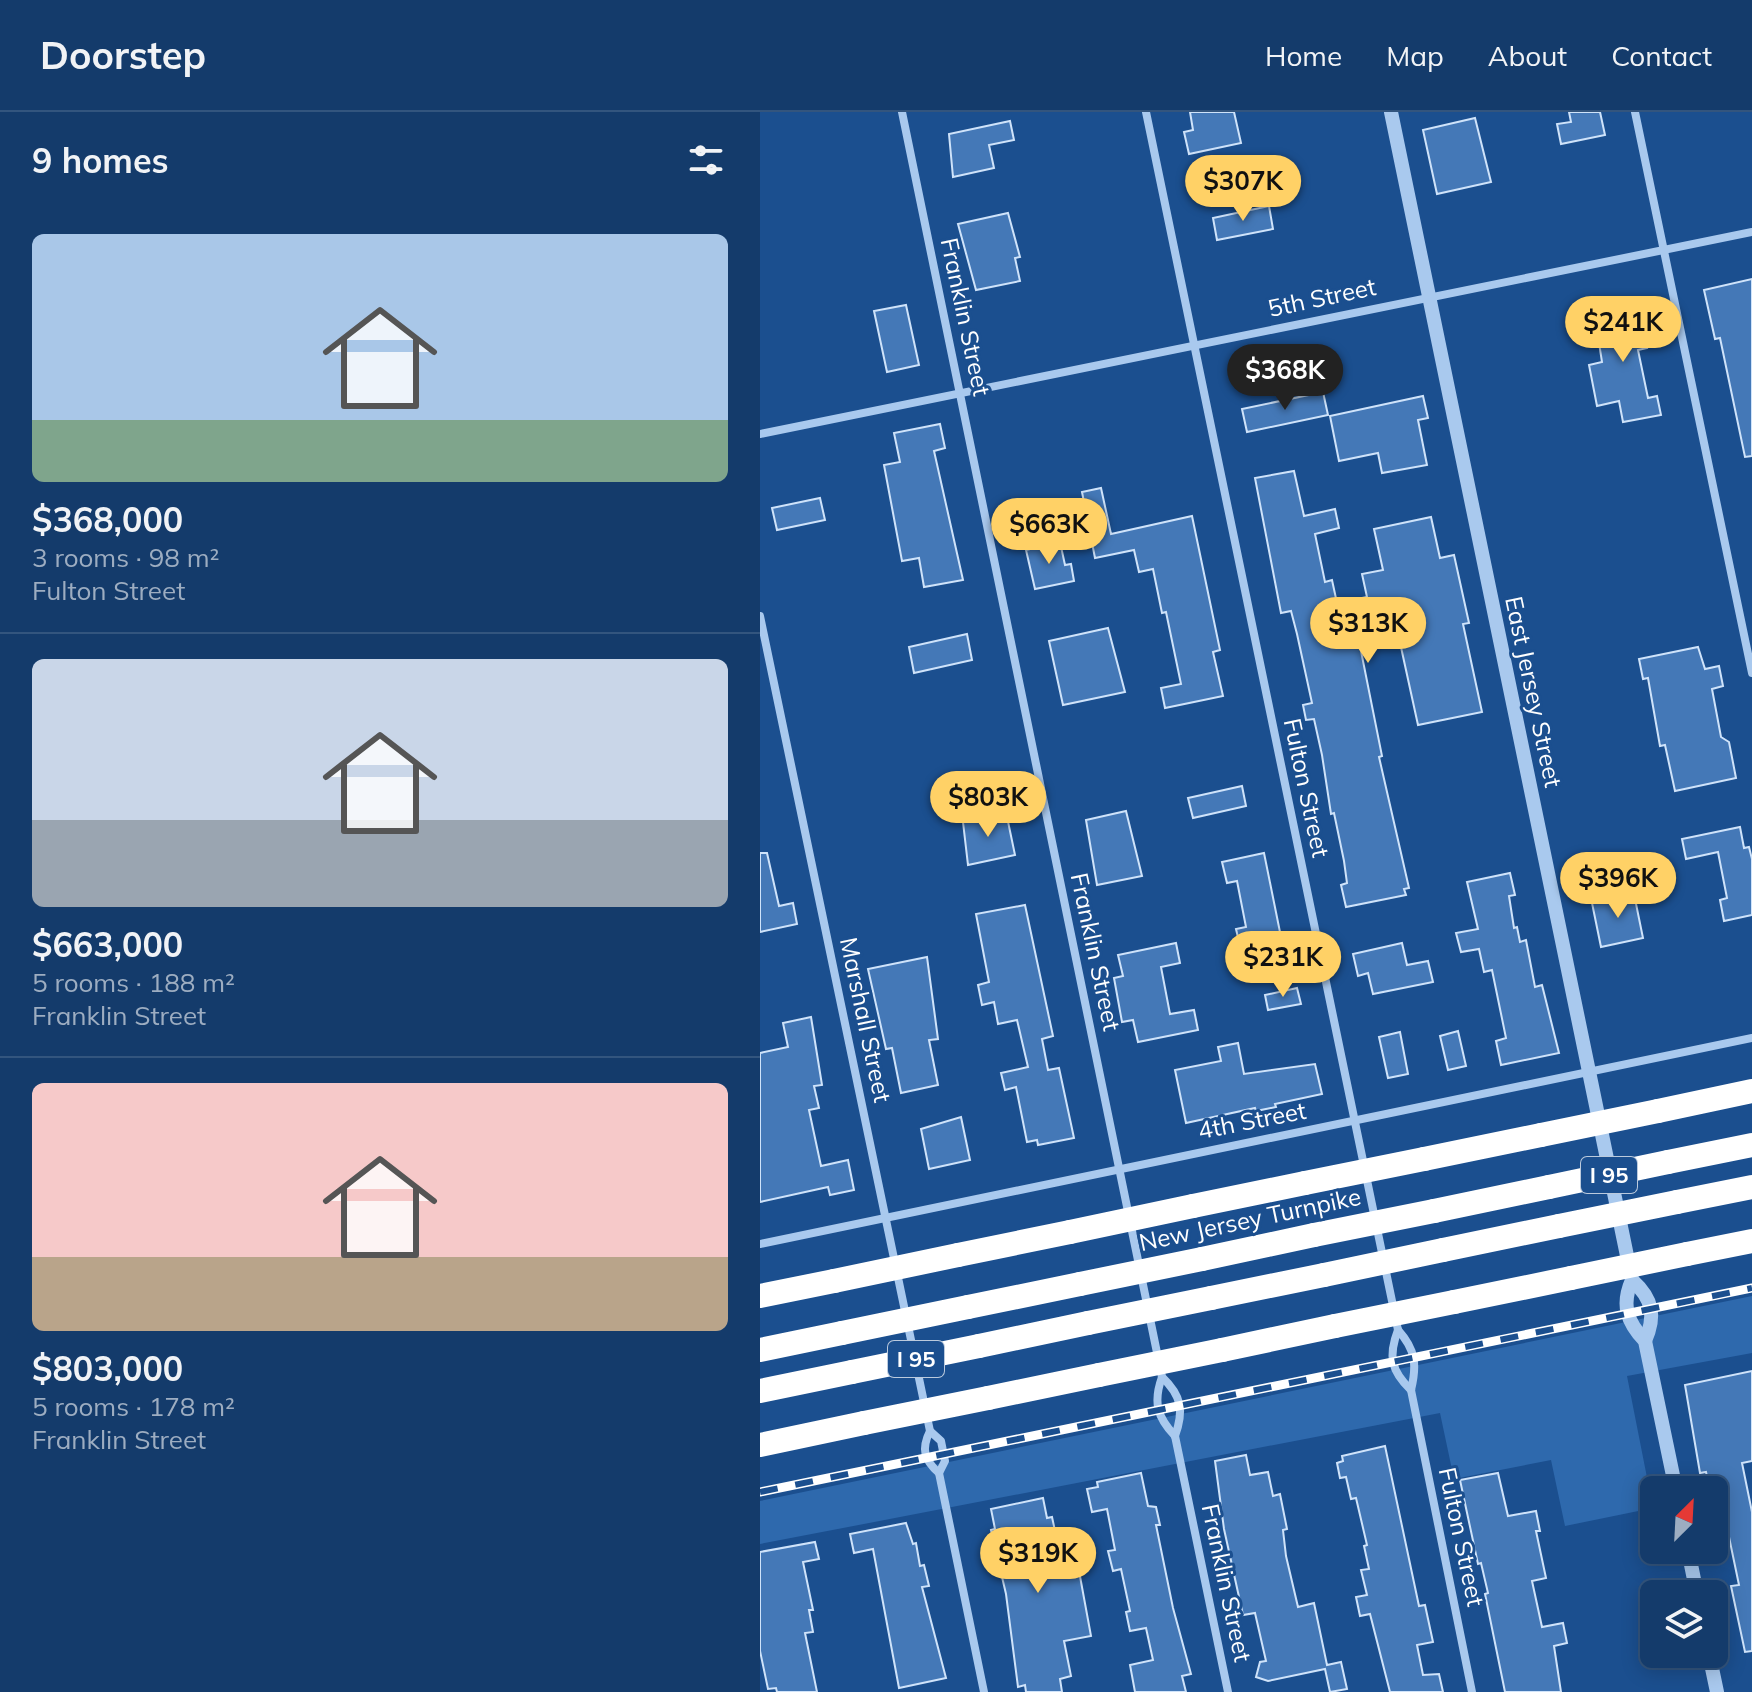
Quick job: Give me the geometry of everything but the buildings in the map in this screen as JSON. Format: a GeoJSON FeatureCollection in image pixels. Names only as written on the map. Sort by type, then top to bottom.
{"type":"FeatureCollection","features":[{"type":"Feature","properties":{"kind":"highway","name":"New Jersey Turnpike"},"geometry":{"type":"LineString","coordinates":[[760,1296],[1752,1091]]}},
{"type":"Feature","properties":{"kind":"highway","name":"New Jersey Turnpike"},"geometry":{"type":"LineString","coordinates":[[760,1350],[1752,1145]]}},
{"type":"Feature","properties":{"kind":"highway","name":"I 95"},"geometry":{"type":"LineString","coordinates":[[760,1391],[1752,1187]]}},
{"type":"Feature","properties":{"kind":"highway","name":"I 95"},"geometry":{"type":"LineString","coordinates":[[760,1445],[1752,1241]]}},
{"type":"Feature","properties":{"kind":"street","name":"Franklin Street"},"geometry":{"type":"LineString","coordinates":[[902,112],[1162,1377],[1156,1396],[1160,1421],[1175,1436]]}},
{"type":"Feature","properties":{"kind":"street","name":"Fulton Street"},"geometry":{"type":"LineString","coordinates":[[1146,112],[1398,1330],[1412,1345],[1416,1370],[1411,1390],[1472,1692]]}},
{"type":"Feature","properties":{"kind":"street","name":"East Jersey Street"},"geometry":{"type":"LineString","coordinates":[[1391,112],[1632,1280],[1624,1298],[1630,1325],[1645,1341],[1673,1476]]}},
{"type":"Feature","properties":{"kind":"street"},"geometry":{"type":"LineString","coordinates":[[1635,112],[1752,673]]}},
{"type":"Feature","properties":{"kind":"street","name":"5th Street"},"geometry":{"type":"LineString","coordinates":[[760,434],[961,396],[1193,345],[1752,232]]}},
{"type":"Feature","properties":{"kind":"street","name":"Marshall Street"},"geometry":{"type":"LineString","coordinates":[[760,616],[930,1431],[941,1441],[945,1461],[939,1473],[984,1692]]}},
{"type":"Feature","properties":{"kind":"street","name":"4th Street"},"geometry":{"type":"LineString","coordinates":[[760,1244],[1752,1038]]}},
{"type":"Feature","properties":{"kind":"street","name":"East Jersey Street"},"geometry":{"type":"LineString","coordinates":[[1632,1280],[1647,1294],[1653,1322],[1645,1341]]}},
{"type":"Feature","properties":{"kind":"street","name":"Fulton Street"},"geometry":{"type":"LineString","coordinates":[[1398,1330],[1391,1349],[1394,1375],[1411,1390]]}},
{"type":"Feature","properties":{"kind":"street","name":"Franklin Street"},"geometry":{"type":"LineString","coordinates":[[1162,1377],[1177,1391],[1182,1416],[1175,1436],[1228,1692]]}},
{"type":"Feature","properties":{"kind":"street","name":"Marshall Street"},"geometry":{"type":"LineString","coordinates":[[930,1431],[923,1444],[927,1463],[939,1473]]}},
{"type":"Feature","properties":{"kind":"street"},"geometry":{"type":"LineString","coordinates":[[1712,1668],[1717,1692]]}},
{"type":"Feature","properties":{"kind":"shaded area"},"geometry":{"type":"Polygon","coordinates":[[[1752,1296],[1752,1353],[1627,1376],[1647,1476],[1640,1476],[1640,1511],[1565,1526],[1551,1460],[1454,1479],[1440,1413],[760,1544],[760,1501],[1752,1296]]]}},
{"type":"Feature","properties":{"kind":"railway"},"geometry":{"type":"LineString","coordinates":[[760,1492],[1752,1288]]}}]}
